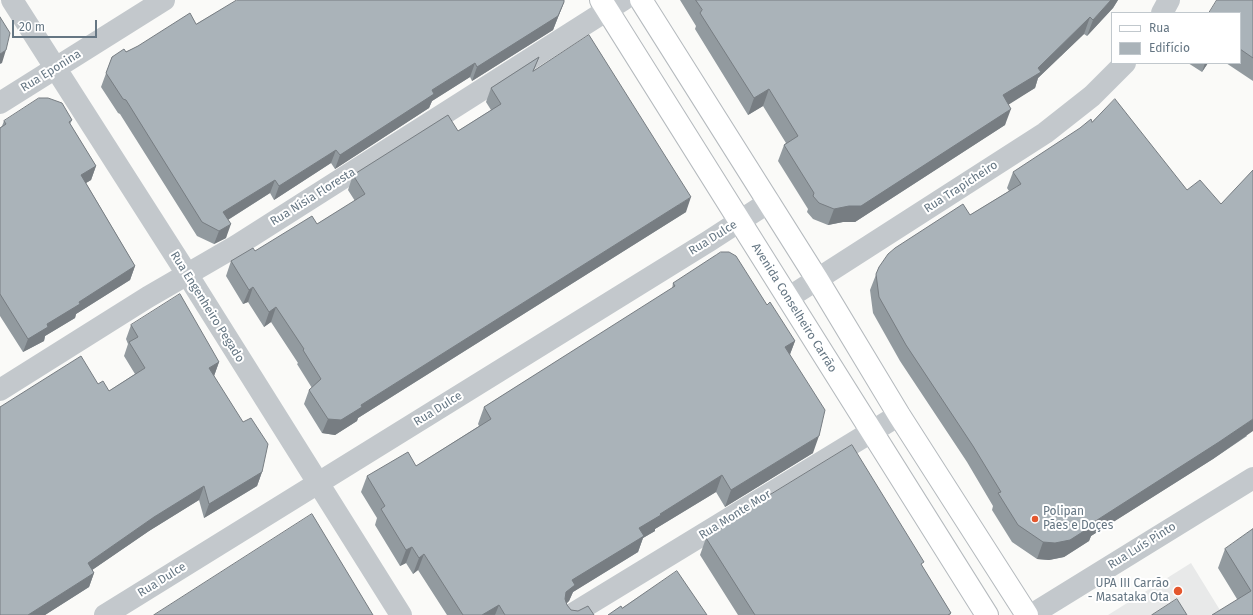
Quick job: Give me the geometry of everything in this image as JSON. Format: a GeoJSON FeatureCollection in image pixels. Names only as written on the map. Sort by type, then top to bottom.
{"type":"FeatureCollection","features":[{"type":"Feature","properties":{"kind":"main road"},"geometry":{"type":"LineString","coordinates":[[641,0],[817,279],[899,415],[1027,615]]}},
{"type":"Feature","properties":{"kind":"main road","name":"Avenida Conselheiro Carrão"},"geometry":{"type":"LineString","coordinates":[[610,3],[740,222],[987,615]]}},
{"type":"Feature","properties":{"kind":"street","name":"Rua Engenheiro Pegado"},"geometry":{"type":"LineString","coordinates":[[12,0],[187,274],[401,615]]}},
{"type":"Feature","properties":{"kind":"street","name":"Rua Eponina"},"geometry":{"type":"LineString","coordinates":[[0,103],[164,0]]}},
{"type":"Feature","properties":{"kind":"street"},"geometry":{"type":"LineString","coordinates":[[1163,12],[1169,0]]}},
{"type":"Feature","properties":{"kind":"street","name":"Rua Nísia Floresta"},"geometry":{"type":"LineString","coordinates":[[0,390],[148,297],[243,242],[610,3]]}},
{"type":"Feature","properties":{"kind":"street","name":"Rua Trapicheiro"},"geometry":{"type":"LineString","coordinates":[[788,298],[1044,133],[1092,96],[1124,64]]}},
{"type":"Feature","properties":{"kind":"street","name":"Rua Dulce"},"geometry":{"type":"LineString","coordinates":[[106,615],[740,222],[769,202]]}},
{"type":"Feature","properties":{"kind":"street","name":"Rua Monte Mor"},"geometry":{"type":"LineString","coordinates":[[571,615],[899,415]]}},
{"type":"Feature","properties":{"kind":"street","name":"Rua Luís Pinto"},"geometry":{"type":"LineString","coordinates":[[1030,615],[1253,478]]}},
{"type":"Feature","properties":{"kind":"shaded area","name":"UPA III Carrão - Masataka Ota"},"geometry":{"type":"Polygon","coordinates":[[[1191,563],[1223,615],[1108,615],[1140,595],[1191,563]]]}},
{"type":"Feature","properties":{"kind":"building"},"geometry":{"type":"Polygon","coordinates":[[[237,0],[564,0],[564,2],[558,16],[477,67],[475,63],[432,90],[434,94],[340,155],[336,150],[279,186],[275,180],[223,212],[231,224],[219,231],[202,222],[126,100],[123,99],[106,73],[112,57],[124,49],[126,52],[138,46],[190,13],[196,24],[237,0]]]}},
{"type":"Feature","properties":{"kind":"building"},"geometry":{"type":"Polygon","coordinates":[[[696,0],[1111,0],[1093,20],[1090,17],[1038,68],[1041,72],[1003,95],[1011,109],[861,206],[849,206],[834,209],[819,203],[813,196],[814,193],[784,145],[798,136],[769,89],[754,98],[700,13],[702,10],[696,0]]]}},
{"type":"Feature","properties":{"kind":"building"},"geometry":{"type":"Polygon","coordinates":[[[1217,0],[1253,0],[1253,58],[1241,50],[1241,12],[1210,12],[1217,0]]]}},
{"type":"Feature","properties":{"kind":"building"},"geometry":{"type":"Polygon","coordinates":[[[0,17],[10,33],[6,50],[0,54],[0,17]]]}},
{"type":"Feature","properties":{"kind":"building"},"geometry":{"type":"Polygon","coordinates":[[[589,35],[691,197],[361,405],[362,407],[341,420],[328,419],[309,390],[321,379],[303,350],[304,349],[276,307],[269,312],[253,287],[249,290],[231,261],[253,248],[255,251],[312,216],[317,224],[365,194],[353,175],[448,115],[458,131],[501,104],[491,88],[539,57],[533,71],[589,35]]]}},
{"type":"Feature","properties":{"kind":"building"},"geometry":{"type":"Polygon","coordinates":[[[39,98],[48,98],[62,103],[72,120],[69,122],[96,166],[81,175],[135,266],[79,302],[80,304],[47,324],[48,327],[28,339],[0,294],[0,128],[6,124],[4,121],[39,98]]]}},
{"type":"Feature","properties":{"kind":"building"},"geometry":{"type":"Polygon","coordinates":[[[1115,99],[1187,190],[1200,180],[1221,204],[1253,170],[1253,419],[1094,522],[1095,524],[1070,540],[1055,543],[1043,542],[1018,525],[998,493],[1001,492],[973,446],[906,345],[879,297],[876,274],[888,254],[895,248],[963,204],[970,215],[1021,184],[1013,172],[1080,128],[1091,119],[1092,122],[1115,99]]]}},
{"type":"Feature","properties":{"kind":"building"},"geometry":{"type":"Polygon","coordinates":[[[721,252],[729,252],[736,256],[767,305],[770,302],[795,341],[785,347],[825,410],[819,436],[731,490],[722,475],[639,528],[644,536],[572,580],[575,585],[566,592],[565,599],[567,605],[571,610],[578,611],[588,606],[594,615],[505,615],[499,605],[482,615],[463,615],[424,554],[419,558],[412,547],[406,550],[381,509],[385,506],[367,476],[408,452],[416,466],[491,419],[484,407],[675,286],[673,283],[721,252]]]}},
{"type":"Feature","properties":{"kind":"building"},"geometry":{"type":"Polygon","coordinates":[[[180,294],[219,362],[209,368],[243,422],[251,418],[268,444],[262,472],[209,504],[204,486],[154,517],[88,563],[94,573],[28,615],[0,615],[0,407],[81,356],[98,384],[103,381],[109,391],[145,368],[129,342],[138,337],[131,325],[180,294]]]}},
{"type":"Feature","properties":{"kind":"building"},"geometry":{"type":"Polygon","coordinates":[[[852,445],[924,562],[921,564],[951,613],[948,615],[755,615],[706,538],[745,513],[744,511],[852,445]]]}},
{"type":"Feature","properties":{"kind":"building"},"geometry":{"type":"Polygon","coordinates":[[[312,514],[373,615],[154,615],[312,514]]]}},
{"type":"Feature","properties":{"kind":"building"},"geometry":{"type":"Polygon","coordinates":[[[1253,529],[1253,615],[1212,615],[1251,591],[1225,549],[1253,529]]]}},
{"type":"Feature","properties":{"kind":"building"},"geometry":{"type":"Polygon","coordinates":[[[677,571],[707,615],[608,615],[621,606],[622,608],[677,571]]]}},
{"type":"Feature","properties":{"kind":"building"},"geometry":{"type":"Polygon","coordinates":[[[1177,599],[1187,615],[1152,615],[1177,599]]]}},
{"type":"Feature","properties":{"kind":"place","name":"Polipan Pães e Doçes"},"geometry":{"type":"Point","coordinates":[1035,519]}},
{"type":"Feature","properties":{"kind":"place","name":"UPA III Carrão - Masataka Ota"},"geometry":{"type":"Point","coordinates":[1178,591]}}]}
